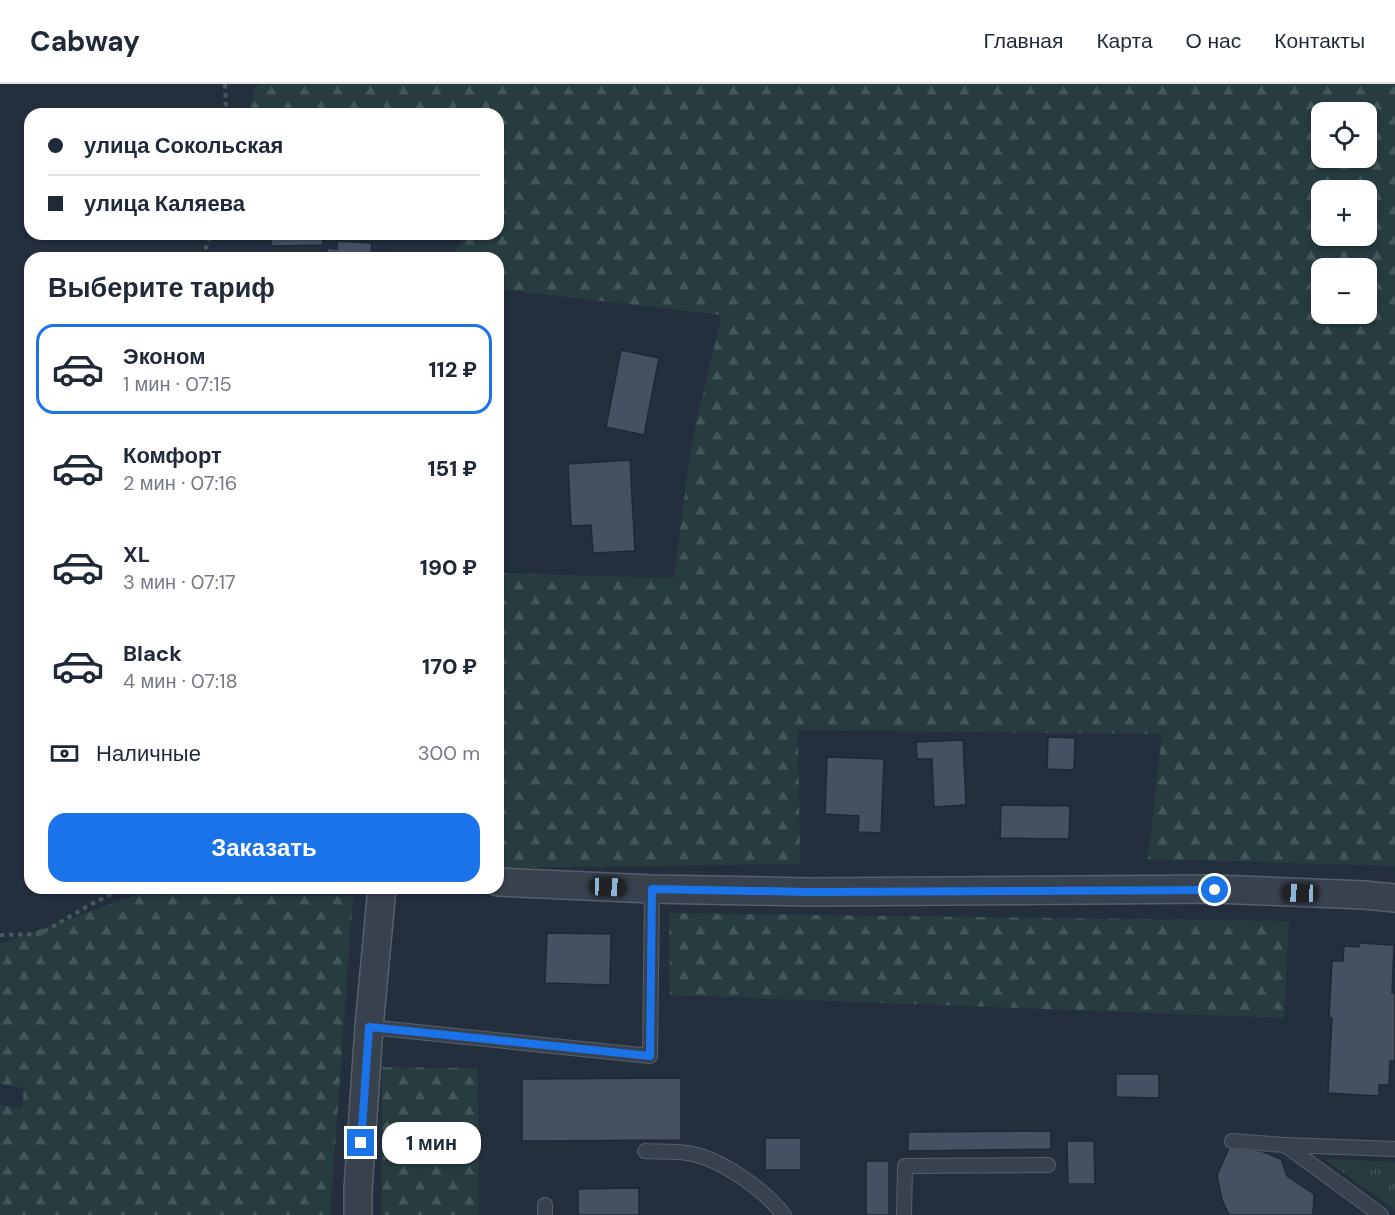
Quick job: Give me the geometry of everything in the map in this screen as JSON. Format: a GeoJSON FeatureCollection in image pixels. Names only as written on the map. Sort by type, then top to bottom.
{"type":"FeatureCollection","features":[{"type":"Feature","properties":{"kind":"street"},"geometry":{"type":"LineString","coordinates":[[504,882],[652,889],[810,892],[1215,890],[1395,898]]}},
{"type":"Feature","properties":{"kind":"street"},"geometry":{"type":"LineString","coordinates":[[358,1215],[369,1027],[381,894]]}},
{"type":"Feature","properties":{"kind":"lane"},"geometry":{"type":"LineString","coordinates":[[369,1027],[650,1056],[652,889]]}},
{"type":"Feature","properties":{"kind":"lane"},"geometry":{"type":"LineString","coordinates":[[1232,1141],[1395,1149]]}},
{"type":"Feature","properties":{"kind":"lane"},"geometry":{"type":"LineString","coordinates":[[1285,1145],[1381,1215]]}},
{"type":"Feature","properties":{"kind":"lane"},"geometry":{"type":"LineString","coordinates":[[645,1151],[688,1153],[710,1160],[738,1174],[760,1191],[784,1215]]}},
{"type":"Feature","properties":{"kind":"lane"},"geometry":{"type":"LineString","coordinates":[[904,1215],[905,1166],[1048,1164]]}},
{"type":"Feature","properties":{"kind":"path"},"geometry":{"type":"LineString","coordinates":[[225,84],[226,108]]}},
{"type":"Feature","properties":{"kind":"path"},"geometry":{"type":"LineString","coordinates":[[0,935],[40,934],[111,894]]}},
{"type":"Feature","properties":{"kind":"green space"},"geometry":{"type":"Polygon","coordinates":[[[262,84],[1395,84],[1395,866],[1148,859],[1162,734],[798,730],[800,864],[504,868],[504,573],[674,578],[692,440],[722,315],[504,290],[504,252],[456,252],[461,240],[504,240],[504,108],[250,108],[255,88],[262,84]]]}},
{"type":"Feature","properties":{"kind":"green space"},"geometry":{"type":"Polygon","coordinates":[[[138,894],[353,896],[330,1215],[0,1215],[0,1105],[22,1108],[24,1088],[0,1084],[0,944],[138,894]]]}},
{"type":"Feature","properties":{"kind":"green space"},"geometry":{"type":"Polygon","coordinates":[[[669,913],[1289,921],[1284,1018],[670,995],[669,913]]]}},
{"type":"Feature","properties":{"kind":"green space"},"geometry":{"type":"Polygon","coordinates":[[[382,1067],[478,1068],[479,1215],[382,1215],[382,1067]]]}},
{"type":"Feature","properties":{"kind":"green space"},"geometry":{"type":"Polygon","coordinates":[[[1325,1159],[1395,1162],[1395,1210],[1325,1159]]]}},
{"type":"Feature","properties":{"kind":"building"},"geometry":{"type":"Polygon","coordinates":[[[271,240],[323,240],[323,245],[271,246],[271,240]]]}},
{"type":"Feature","properties":{"kind":"building"},"geometry":{"type":"Polygon","coordinates":[[[337,241],[372,243],[371,251],[385,252],[327,252],[327,248],[337,249],[337,241]]]}},
{"type":"Feature","properties":{"kind":"building"},"geometry":{"type":"Polygon","coordinates":[[[621,350],[659,358],[644,435],[606,427],[621,350]]]}},
{"type":"Feature","properties":{"kind":"building"},"geometry":{"type":"Polygon","coordinates":[[[630,460],[635,551],[593,553],[591,525],[571,526],[568,464],[630,460]]]}},
{"type":"Feature","properties":{"kind":"building"},"geometry":{"type":"Polygon","coordinates":[[[1048,737],[1075,738],[1074,770],[1047,769],[1048,737]]]}},
{"type":"Feature","properties":{"kind":"building"},"geometry":{"type":"Polygon","coordinates":[[[963,740],[966,805],[934,807],[932,759],[917,759],[916,742],[963,740]]]}},
{"type":"Feature","properties":{"kind":"building"},"geometry":{"type":"Polygon","coordinates":[[[827,757],[884,759],[881,833],[858,832],[859,816],[825,814],[827,757]]]}},
{"type":"Feature","properties":{"kind":"building"},"geometry":{"type":"Polygon","coordinates":[[[1001,805],[1070,806],[1069,839],[1000,838],[1001,805]]]}},
{"type":"Feature","properties":{"kind":"building"},"geometry":{"type":"Polygon","coordinates":[[[547,933],[611,934],[610,985],[545,983],[547,933]]]}},
{"type":"Feature","properties":{"kind":"building"},"geometry":{"type":"Polygon","coordinates":[[[1359,943],[1394,945],[1392,993],[1395,993],[1395,1061],[1390,1061],[1389,1085],[1379,1085],[1379,1096],[1328,1093],[1332,961],[1343,961],[1344,946],[1359,947],[1359,943]]]}},
{"type":"Feature","properties":{"kind":"building"},"geometry":{"type":"Polygon","coordinates":[[[1116,1074],[1159,1074],[1159,1098],[1116,1097],[1116,1074]]]}},
{"type":"Feature","properties":{"kind":"building"},"geometry":{"type":"Polygon","coordinates":[[[681,1078],[681,1140],[522,1141],[522,1079],[681,1078]]]}},
{"type":"Feature","properties":{"kind":"building"},"geometry":{"type":"Polygon","coordinates":[[[1051,1131],[1051,1149],[908,1151],[908,1132],[1051,1131]]]}},
{"type":"Feature","properties":{"kind":"building"},"geometry":{"type":"Polygon","coordinates":[[[765,1138],[801,1138],[801,1170],[765,1170],[765,1138]]]}},
{"type":"Feature","properties":{"kind":"building"},"geometry":{"type":"Polygon","coordinates":[[[1067,1141],[1094,1141],[1095,1184],[1068,1184],[1067,1141]]]}},
{"type":"Feature","properties":{"kind":"building"},"geometry":{"type":"Polygon","coordinates":[[[1229,1148],[1261,1151],[1281,1159],[1287,1176],[1314,1194],[1313,1215],[1229,1215],[1222,1200],[1217,1175],[1229,1148]]]}},
{"type":"Feature","properties":{"kind":"building"},"geometry":{"type":"Polygon","coordinates":[[[866,1161],[889,1161],[889,1215],[866,1215],[866,1161]]]}},
{"type":"Feature","properties":{"kind":"building"},"geometry":{"type":"Polygon","coordinates":[[[639,1188],[639,1215],[578,1215],[578,1189],[639,1188]]]}},
{"type":"Feature","properties":{"kind":"route"},"geometry":{"type":"LineString","coordinates":[[361,1143],[369,1027],[650,1056],[652,889],[810,892],[1215,890]]}}]}
